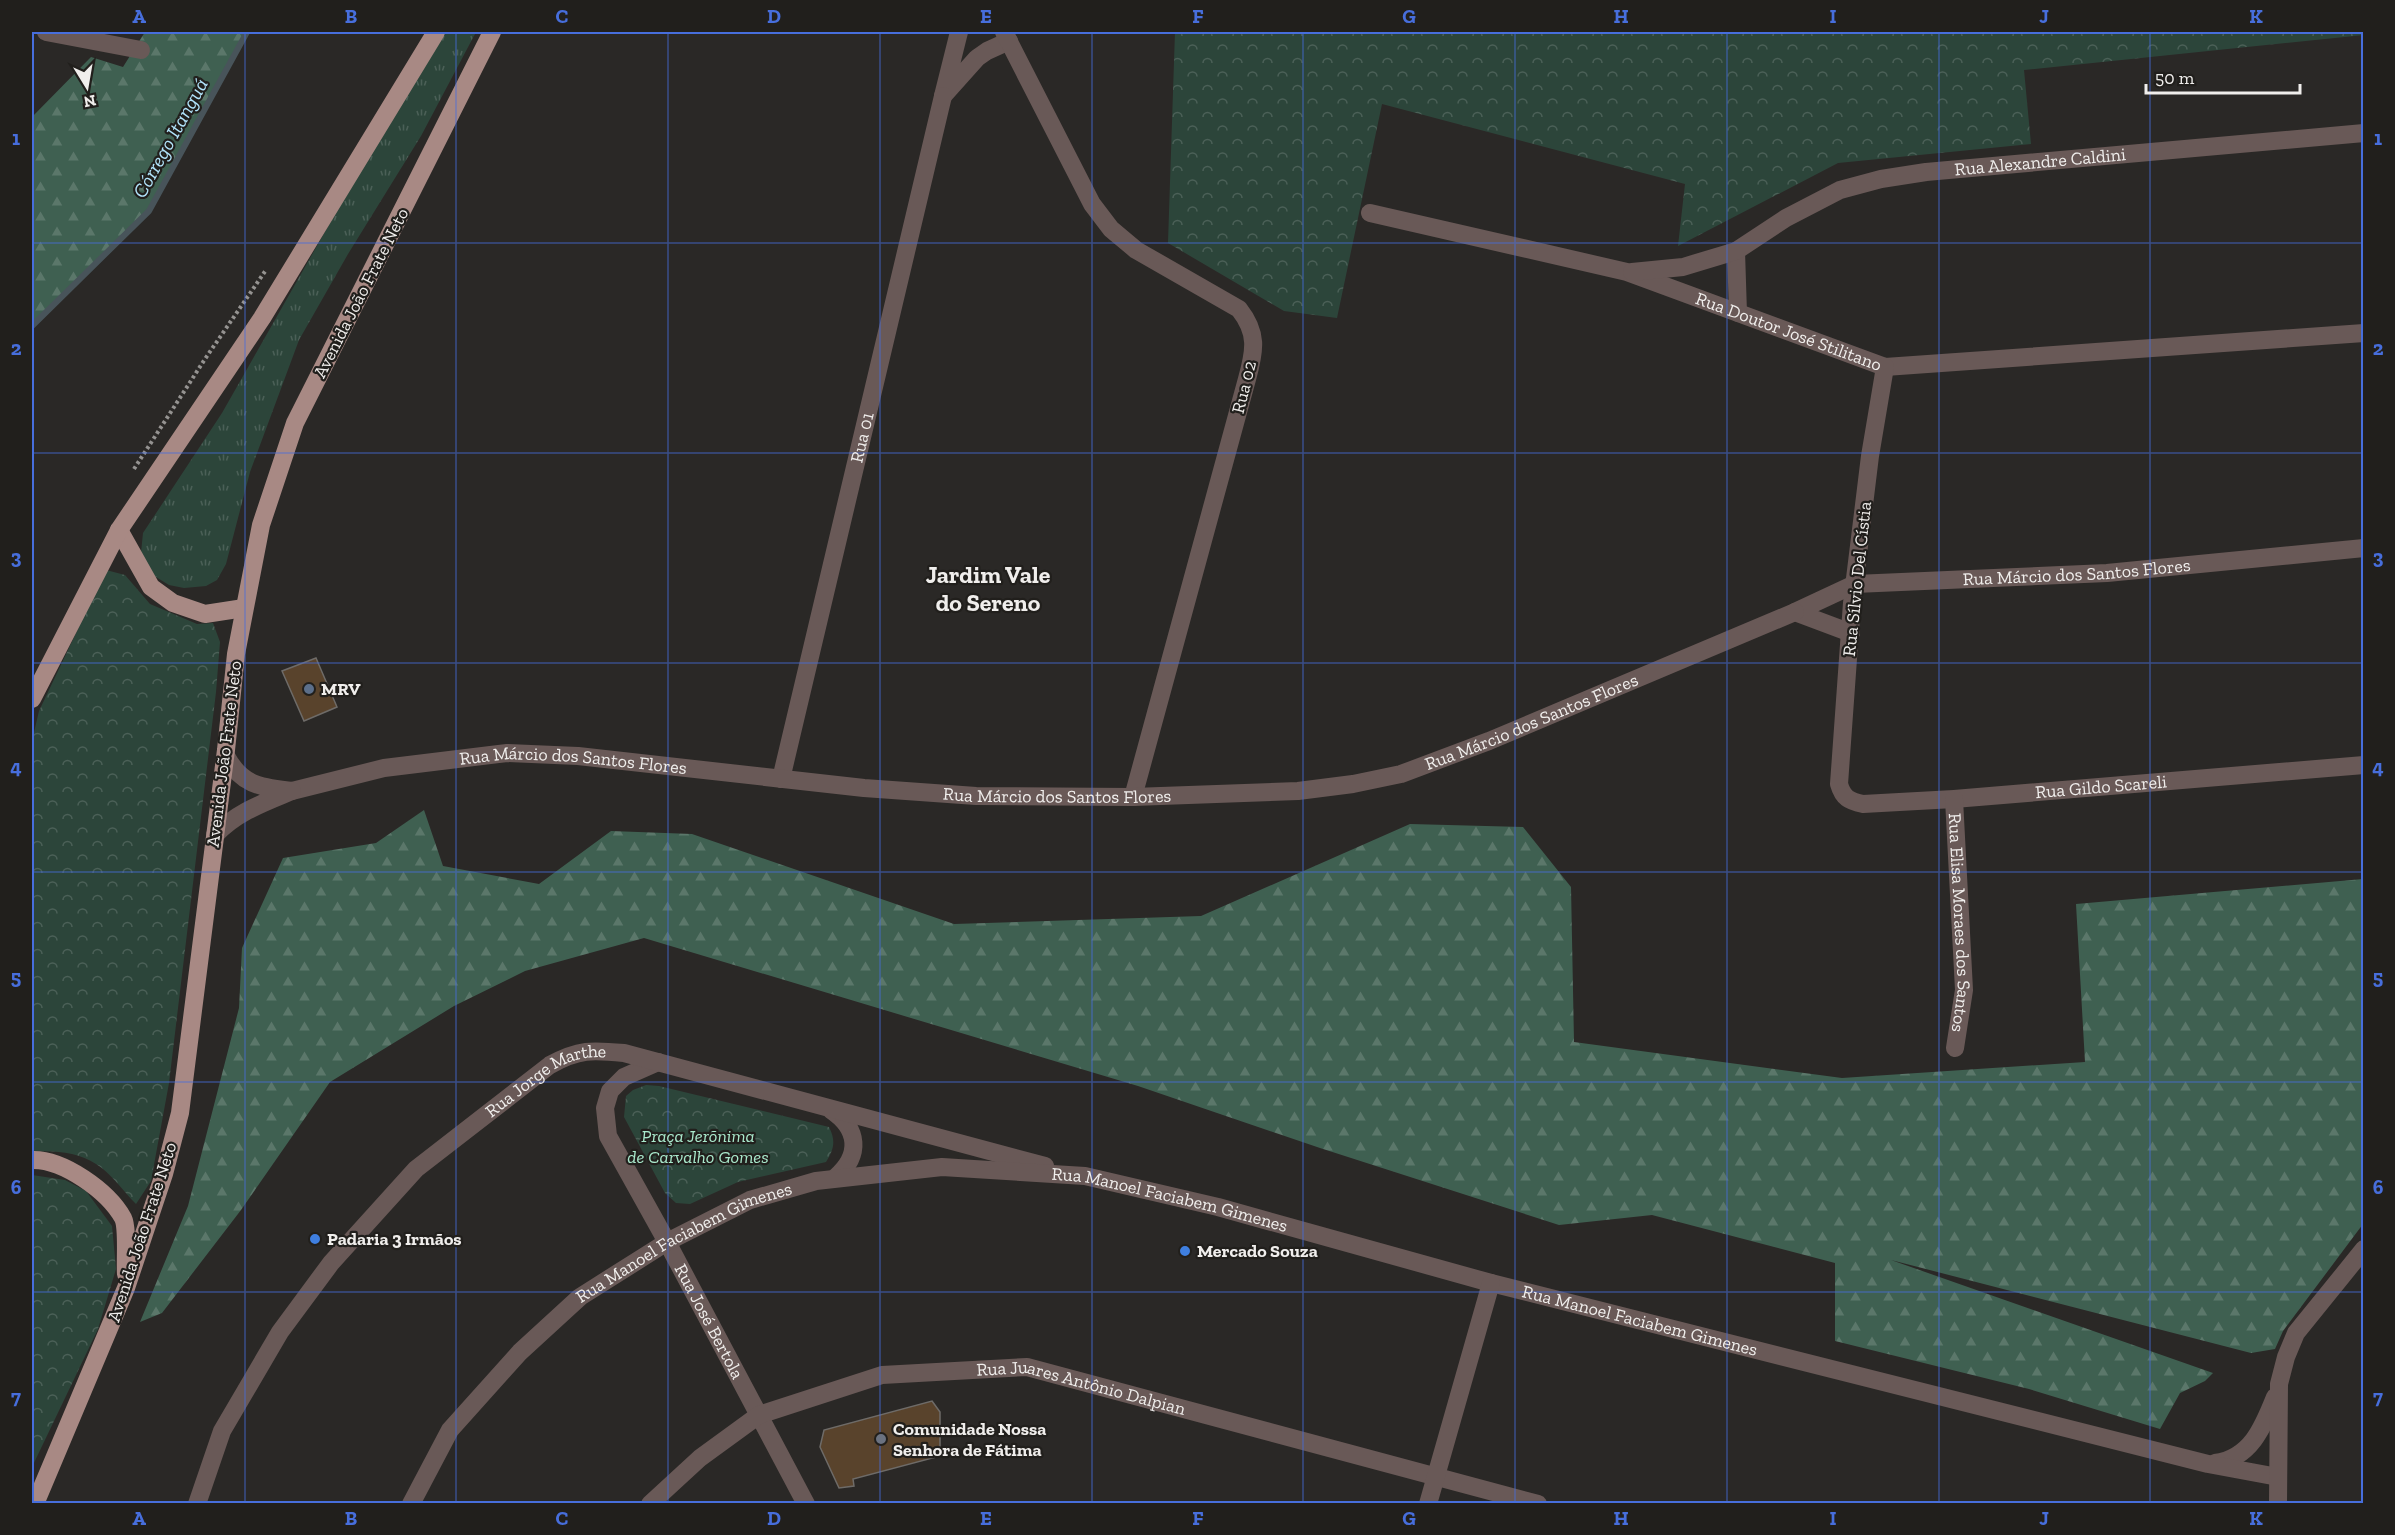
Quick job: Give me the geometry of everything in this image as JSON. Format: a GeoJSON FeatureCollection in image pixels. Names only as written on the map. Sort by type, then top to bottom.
{"type":"FeatureCollection","features":[{"type":"Feature","properties":{"kind":"main road"},"geometry":{"type":"LineString","coordinates":[[32,699],[119,530],[262,318],[436,32]]}},
{"type":"Feature","properties":{"kind":"main road","name":"Avenida João Frate Neto"},"geometry":{"type":"LineString","coordinates":[[35,1503],[126,1288],[164,1174],[180,1113],[226,756],[236,654],[261,525],[295,423],[492,32]]}},
{"type":"Feature","properties":{"kind":"main road"},"geometry":{"type":"LineString","coordinates":[[119,530],[151,587],[173,603],[205,614],[244,608]]}},
{"type":"Feature","properties":{"kind":"main road"},"geometry":{"type":"LineString","coordinates":[[32,1160],[44,1160],[77,1175],[103,1193],[124,1220],[126,1288]]}},
{"type":"Feature","properties":{"kind":"street"},"geometry":{"type":"LineString","coordinates":[[46,32],[141,50]]}},
{"type":"Feature","properties":{"kind":"street","name":"Rua 01"},"geometry":{"type":"LineString","coordinates":[[781,779],[959,32]]}},
{"type":"Feature","properties":{"kind":"street","name":"Rua 01"},"geometry":{"type":"LineString","coordinates":[[943,96],[977,58],[1007,36]]}},
{"type":"Feature","properties":{"kind":"street","name":"Rua 02"},"geometry":{"type":"LineString","coordinates":[[1007,36],[1092,204],[1111,229],[1136,250],[1239,309],[1250,322],[1253,337],[1253,356],[1247,379],[1133,796]]}},
{"type":"Feature","properties":{"kind":"street","name":"Rua Alexandre Caldini"},"geometry":{"type":"LineString","coordinates":[[1627,272],[1683,267],[1736,251],[1786,218],[1831,195],[1881,178],[2364,133]]}},
{"type":"Feature","properties":{"kind":"street","name":"Rua Doutor José Stilitano"},"geometry":{"type":"LineString","coordinates":[[1370,213],[1627,272],[1885,367],[2364,333]]}},
{"type":"Feature","properties":{"kind":"street"},"geometry":{"type":"LineString","coordinates":[[1736,251],[1738,313]]}},
{"type":"Feature","properties":{"kind":"street","name":"Rua Sílvio Del Cístia"},"geometry":{"type":"LineString","coordinates":[[1842,793],[1839,784],[1855,584],[1870,456],[1885,367]]}},
{"type":"Feature","properties":{"kind":"street","name":"Rua Márcio dos Santos Flores"},"geometry":{"type":"LineString","coordinates":[[215,835],[241,813],[292,791],[384,768],[507,753],[578,756],[864,789],[976,796],[1133,796],[1298,791],[1353,784],[1401,774],[1490,741],[1795,612],[1855,584],[2107,573],[2364,548]]}},
{"type":"Feature","properties":{"kind":"street"},"geometry":{"type":"LineString","coordinates":[[1795,612],[1851,633]]}},
{"type":"Feature","properties":{"kind":"street","name":"Rua Márcio dos Santos Flores"},"geometry":{"type":"LineString","coordinates":[[226,756],[233,768],[244,779],[261,787],[292,791]]}},
{"type":"Feature","properties":{"kind":"street","name":"Rua Gildo Scareli"},"geometry":{"type":"LineString","coordinates":[[1842,793],[1850,801],[1863,804],[1954,799],[2364,765]]}},
{"type":"Feature","properties":{"kind":"street","name":"Rua Elisa Moraes dos Santos"},"geometry":{"type":"LineString","coordinates":[[1954,799],[1964,990],[1955,1048]]}},
{"type":"Feature","properties":{"kind":"street","name":"Rua Jorge Marthe"},"geometry":{"type":"LineString","coordinates":[[197,1503],[222,1431],[280,1332],[331,1263],[416,1169],[550,1065],[570,1054],[594,1050],[624,1053],[1085,1176]]}},
{"type":"Feature","properties":{"kind":"street","name":"Rua José Bertola"},"geometry":{"type":"LineString","coordinates":[[658,1062],[624,1077],[610,1091],[605,1108],[608,1136],[806,1503]]}},
{"type":"Feature","properties":{"kind":"street"},"geometry":{"type":"LineString","coordinates":[[827,1107],[846,1122],[853,1140],[851,1161],[836,1177]]}},
{"type":"Feature","properties":{"kind":"street","name":"Rua Manoel Faciabem Gimenes"},"geometry":{"type":"LineString","coordinates":[[411,1503],[450,1430],[520,1352],[580,1297],[667,1242],[750,1200],[836,1177],[942,1167],[1085,1176],[1218,1207],[1491,1283],[2208,1464],[2278,1478]]}},
{"type":"Feature","properties":{"kind":"street"},"geometry":{"type":"LineString","coordinates":[[2278,1503],[2279,1384],[2286,1357],[2296,1333],[2364,1249]]}},
{"type":"Feature","properties":{"kind":"street"},"geometry":{"type":"LineString","coordinates":[[1428,1503],[1491,1283]]}},
{"type":"Feature","properties":{"kind":"street","name":"Rua Juares Antônio Dalpian"},"geometry":{"type":"LineString","coordinates":[[650,1503],[700,1458],[759,1415],[882,1375],[1027,1367],[1538,1503]]}},
{"type":"Feature","properties":{"kind":"street","name":"Rua Manoel Faciabem Gimenes"},"geometry":{"type":"LineString","coordinates":[[2208,1464],[2232,1459],[2244,1452],[2256,1440],[2279,1384]]}},
{"type":"Feature","properties":{"kind":"path"},"geometry":{"type":"LineString","coordinates":[[132,473],[204,359],[267,268]]}},
{"type":"Feature","properties":{"kind":"green space"},"geometry":{"type":"Polygon","coordinates":[[[145,32],[247,32],[149,211],[32,326],[32,117],[91,57],[123,67],[145,32]]]}},
{"type":"Feature","properties":{"kind":"green space"},"geometry":{"type":"Polygon","coordinates":[[[446,32],[476,32],[421,136],[348,254],[299,340],[250,472],[226,564],[217,580],[206,586],[184,588],[169,585],[147,569],[141,553],[143,533],[222,413],[351,186],[446,32]]]}},
{"type":"Feature","properties":{"kind":"green space"},"geometry":{"type":"Polygon","coordinates":[[[1175,32],[2363,32],[2364,35],[2024,70],[2031,144],[1838,163],[1678,246],[1685,184],[1382,104],[1337,318],[1284,311],[1168,243],[1175,32]]]}},
{"type":"Feature","properties":{"kind":"green space"},"geometry":{"type":"Polygon","coordinates":[[[106,570],[125,575],[150,604],[197,624],[213,623],[220,642],[169,1083],[151,1181],[136,1204],[107,1172],[89,1160],[65,1153],[32,1152],[32,741],[39,711],[106,570]]]}},
{"type":"Feature","properties":{"kind":"green space"},"geometry":{"type":"Polygon","coordinates":[[[424,810],[443,866],[539,884],[611,831],[692,834],[954,924],[1201,916],[1410,824],[1523,827],[1571,887],[1574,1042],[1842,1078],[2085,1062],[2076,904],[2363,879],[2363,1224],[2283,1331],[2275,1349],[2251,1353],[1891,1260],[2213,1373],[2205,1381],[2180,1393],[2160,1429],[2029,1389],[1835,1341],[1835,1263],[1652,1215],[1559,1225],[1320,1148],[1138,1086],[644,938],[525,971],[454,1006],[330,1082],[241,1210],[162,1313],[140,1322],[188,1206],[239,1008],[242,948],[283,858],[376,843],[424,810]]]}},
{"type":"Feature","properties":{"kind":"green space","name":"Praça Jerõnima de Carvalho Gomes"},"geometry":{"type":"Polygon","coordinates":[[[646,1085],[659,1086],[829,1127],[833,1137],[832,1149],[826,1162],[738,1182],[690,1204],[676,1203],[665,1193],[624,1117],[626,1096],[633,1090],[646,1085]]]}},
{"type":"Feature","properties":{"kind":"green space"},"geometry":{"type":"Polygon","coordinates":[[[32,1175],[65,1180],[86,1191],[112,1226],[116,1269],[98,1329],[32,1467],[32,1175]]]}},
{"type":"Feature","properties":{"kind":"building","name":"MRV"},"geometry":{"type":"Polygon","coordinates":[[[316,658],[337,707],[304,721],[282,671],[316,658]]]}},
{"type":"Feature","properties":{"kind":"building","name":"Comunidade Nossa Senhora de Fátima"},"geometry":{"type":"Polygon","coordinates":[[[932,1401],[940,1412],[940,1456],[853,1479],[854,1486],[839,1488],[820,1447],[824,1430],[932,1401]]]}},
{"type":"Feature","properties":{"kind":"waterway","name":"Córrego Itanguá"},"geometry":{"type":"LineString","coordinates":[[32,326],[149,211],[247,32]]}},
{"type":"Feature","properties":{"kind":"place","name":"MRV"},"geometry":{"type":"Point","coordinates":[309,689]}},
{"type":"Feature","properties":{"kind":"place","name":"Padaria 3 Irmãos"},"geometry":{"type":"Point","coordinates":[315,1239]}},
{"type":"Feature","properties":{"kind":"place","name":"Mercado Souza"},"geometry":{"type":"Point","coordinates":[1185,1251]}},
{"type":"Feature","properties":{"kind":"place","name":"Comunidade Nossa Senhora de Fátima"},"geometry":{"type":"Point","coordinates":[881,1439]}},
{"type":"Feature","properties":{"kind":"district","name":"Jardim Vale do Sereno"},"geometry":{"type":"Point","coordinates":[988,588]}}]}
